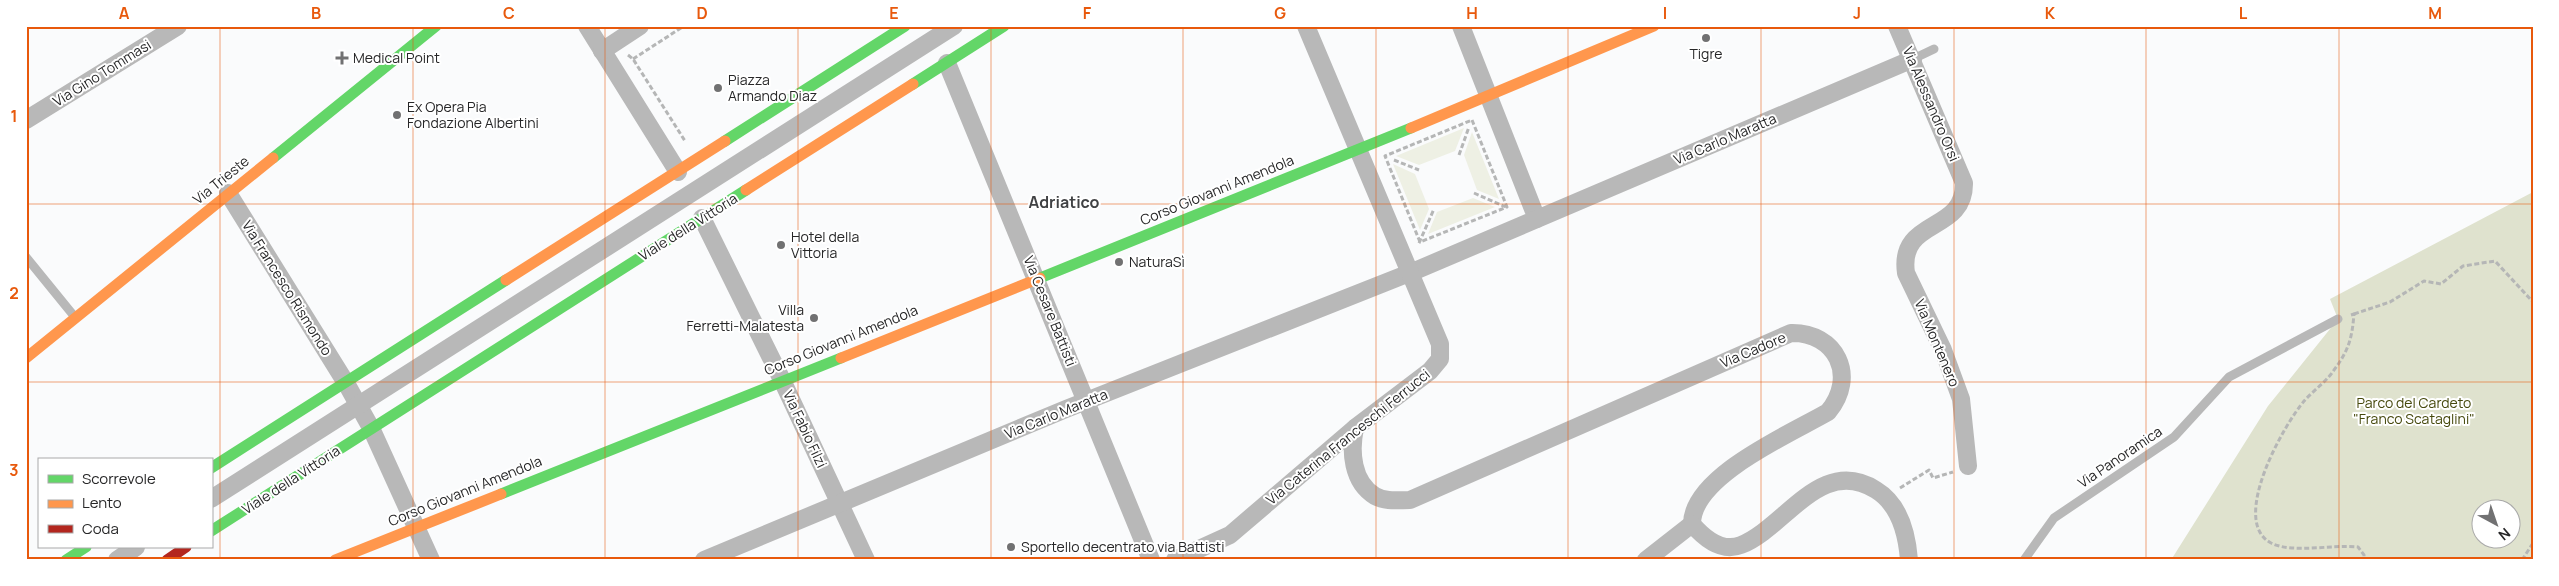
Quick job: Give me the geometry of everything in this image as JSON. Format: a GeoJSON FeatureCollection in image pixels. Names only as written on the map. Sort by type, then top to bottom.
{"type":"FeatureCollection","features":[{"type":"Feature","properties":{"kind":"street","name":"Via Gino Tommasi"},"geometry":{"type":"LineString","coordinates":[[26,120],[178,26]]}},
{"type":"Feature","properties":{"kind":"street","name":"Via Trieste"},"geometry":{"type":"LineString","coordinates":[[26,358],[436,26]]}},
{"type":"Feature","properties":{"kind":"street"},"geometry":{"type":"LineString","coordinates":[[587,26],[678,172]]}},
{"type":"Feature","properties":{"kind":"street"},"geometry":{"type":"LineString","coordinates":[[602,51],[640,26]]}},
{"type":"Feature","properties":{"kind":"street"},"geometry":{"type":"LineString","coordinates":[[212,467],[905,26]]}},
{"type":"Feature","properties":{"kind":"street","name":"Viale della Vittoria"},"geometry":{"type":"LineString","coordinates":[[212,498],[954,26]]}},
{"type":"Feature","properties":{"kind":"street","name":"Viale della Vittoria"},"geometry":{"type":"LineString","coordinates":[[212,530],[1004,26]]}},
{"type":"Feature","properties":{"kind":"street"},"geometry":{"type":"LineString","coordinates":[[1306,26],[1410,272]]}},
{"type":"Feature","properties":{"kind":"street"},"geometry":{"type":"LineString","coordinates":[[1461,26],[1537,219]]}},
{"type":"Feature","properties":{"kind":"street"},"geometry":{"type":"LineString","coordinates":[[1488,94],[1654,26]]}},
{"type":"Feature","properties":{"kind":"street","name":"Via Alessandro Orsi"},"geometry":{"type":"LineString","coordinates":[[1897,26],[1913,59],[1964,183]]}},
{"type":"Feature","properties":{"kind":"street","name":"Via Carlo Maratta"},"geometry":{"type":"LineString","coordinates":[[704,560],[839,502],[1410,272],[1913,59]]}},
{"type":"Feature","properties":{"kind":"street","name":"Via Cesare Battisti"},"geometry":{"type":"LineString","coordinates":[[947,63],[1037,278],[1085,402],[1151,560]]}},
{"type":"Feature","properties":{"kind":"street","name":"Corso Giovanni Amendola"},"geometry":{"type":"LineString","coordinates":[[335,560],[1359,150],[1488,94]]}},
{"type":"Feature","properties":{"kind":"street","name":"Via Montenero"},"geometry":{"type":"LineString","coordinates":[[1964,183],[1962,203],[1952,213],[1915,238],[1908,246],[1904,259],[1906,273],[1943,350],[1961,399],[1968,466]]}},
{"type":"Feature","properties":{"kind":"street","name":"Via Francesco Rismondo"},"geometry":{"type":"LineString","coordinates":[[228,193],[346,383]]}},
{"type":"Feature","properties":{"kind":"street","name":"Via Fabio Filzi"},"geometry":{"type":"LineString","coordinates":[[702,218],[782,380],[866,560]]}},
{"type":"Feature","properties":{"kind":"street","name":"Via Caterina Franceschi Ferrucci"},"geometry":{"type":"LineString","coordinates":[[1175,560],[1230,535],[1355,428],[1430,371],[1440,359],[1440,344],[1410,272]]}},
{"type":"Feature","properties":{"kind":"street","name":"Via Cadore"},"geometry":{"type":"LineString","coordinates":[[1355,428],[1352,458],[1365,486],[1375,496],[1389,500],[1410,500],[1790,334],[1803,333],[1819,339],[1830,348],[1842,372],[1842,384],[1838,400],[1828,412],[1716,479],[1698,500],[1692,513],[1692,524]]}},
{"type":"Feature","properties":{"kind":"street"},"geometry":{"type":"LineString","coordinates":[[346,383],[371,428],[431,560]]}},
{"type":"Feature","properties":{"kind":"street"},"geometry":{"type":"LineString","coordinates":[[1646,560],[1692,524],[1704,537],[1716,545],[1740,546],[1818,488],[1831,482],[1844,480],[1862,482],[1886,496],[1902,525],[1909,560]]}},
{"type":"Feature","properties":{"kind":"street"},"geometry":{"type":"LineString","coordinates":[[66,560],[84,548]]}},
{"type":"Feature","properties":{"kind":"street"},"geometry":{"type":"LineString","coordinates":[[117,560],[135,548]]}},
{"type":"Feature","properties":{"kind":"street"},"geometry":{"type":"LineString","coordinates":[[167,560],[185,548]]}},
{"type":"Feature","properties":{"kind":"lane"},"geometry":{"type":"LineString","coordinates":[[1913,59],[1934,49]]}},
{"type":"Feature","properties":{"kind":"lane"},"geometry":{"type":"LineString","coordinates":[[26,257],[76,318]]}},
{"type":"Feature","properties":{"kind":"lane","name":"Via Panoramica"},"geometry":{"type":"LineString","coordinates":[[2024,560],[2054,518],[2174,436],[2229,376],[2338,319]]}},
{"type":"Feature","properties":{"kind":"path"},"geometry":{"type":"LineString","coordinates":[[634,59],[684,26]]}},
{"type":"Feature","properties":{"kind":"path"},"geometry":{"type":"LineString","coordinates":[[623,51],[634,59],[685,141]]}},
{"type":"Feature","properties":{"kind":"path"},"geometry":{"type":"LineString","coordinates":[[1420,242],[1385,156],[1472,120],[1507,207]]}},
{"type":"Feature","properties":{"kind":"path"},"geometry":{"type":"LineString","coordinates":[[1474,193],[1537,219]]}},
{"type":"Feature","properties":{"kind":"path"},"geometry":{"type":"LineString","coordinates":[[1420,242],[1507,207]]}},
{"type":"Feature","properties":{"kind":"path"},"geometry":{"type":"LineString","coordinates":[[1410,272],[1434,209]]}},
{"type":"Feature","properties":{"kind":"path"},"geometry":{"type":"LineString","coordinates":[[2338,319],[2390,302],[2424,281],[2442,284],[2463,266],[2495,261],[2533,302]]}},
{"type":"Feature","properties":{"kind":"path"},"geometry":{"type":"LineString","coordinates":[[2354,314],[2352,340],[2334,372],[2304,401],[2281,435],[2258,491],[2256,512],[2258,531],[2270,542],[2285,547],[2358,546],[2364,555],[2364,560]]}},
{"type":"Feature","properties":{"kind":"path"},"geometry":{"type":"LineString","coordinates":[[1886,496],[1929,470],[1933,478],[1968,466]]}},
{"type":"Feature","properties":{"kind":"path"},"geometry":{"type":"LineString","coordinates":[[2522,560],[2533,543]]}},
{"type":"Feature","properties":{"kind":"shaded area"},"geometry":{"type":"Polygon","coordinates":[[[1464,128],[1455,151],[1419,165],[1396,156],[1464,128]]]}},
{"type":"Feature","properties":{"kind":"shaded area"},"geometry":{"type":"Polygon","coordinates":[[[1472,132],[1499,199],[1477,190],[1464,155],[1472,132]]]}},
{"type":"Feature","properties":{"kind":"shaded area"},"geometry":{"type":"Polygon","coordinates":[[[1393,164],[1415,174],[1429,209],[1420,230],[1393,164]]]}},
{"type":"Feature","properties":{"kind":"shaded area"},"geometry":{"type":"Polygon","coordinates":[[[1473,198],[1495,207],[1428,234],[1437,212],[1473,198]]]}},
{"type":"Feature","properties":{"kind":"green space","name":"Parco del Cardeto \"Franco Scataglini\""},"geometry":{"type":"Polygon","coordinates":[[[2533,192],[2533,560],[2171,560],[2268,406],[2338,319],[2330,299],[2533,192]]]}},
{"type":"Feature","properties":{"kind":"traffic: fast"},"geometry":{"type":"LineString","coordinates":[[273,158],[436,26]]}},
{"type":"Feature","properties":{"kind":"traffic: fast"},"geometry":{"type":"LineString","coordinates":[[725,141],[905,26]]}},
{"type":"Feature","properties":{"kind":"traffic: fast"},"geometry":{"type":"LineString","coordinates":[[913,84],[1004,26]]}},
{"type":"Feature","properties":{"kind":"traffic: fast"},"geometry":{"type":"LineString","coordinates":[[1040,278],[1411,128]]}},
{"type":"Feature","properties":{"kind":"traffic: fast"},"geometry":{"type":"LineString","coordinates":[[212,530],[746,190]]}},
{"type":"Feature","properties":{"kind":"traffic: fast"},"geometry":{"type":"LineString","coordinates":[[212,467],[506,280]]}},
{"type":"Feature","properties":{"kind":"traffic: fast"},"geometry":{"type":"LineString","coordinates":[[501,494],[841,358]]}},
{"type":"Feature","properties":{"kind":"traffic: fast"},"geometry":{"type":"LineString","coordinates":[[66,560],[84,548]]}},
{"type":"Feature","properties":{"kind":"traffic: slow"},"geometry":{"type":"LineString","coordinates":[[1411,128],[1654,26]]}},
{"type":"Feature","properties":{"kind":"traffic: slow"},"geometry":{"type":"LineString","coordinates":[[746,190],[913,84]]}},
{"type":"Feature","properties":{"kind":"traffic: slow"},"geometry":{"type":"LineString","coordinates":[[506,280],[725,141]]}},
{"type":"Feature","properties":{"kind":"traffic: slow"},"geometry":{"type":"LineString","coordinates":[[26,358],[273,158]]}},
{"type":"Feature","properties":{"kind":"traffic: slow"},"geometry":{"type":"LineString","coordinates":[[841,358],[1040,278]]}},
{"type":"Feature","properties":{"kind":"traffic: slow"},"geometry":{"type":"LineString","coordinates":[[335,560],[501,494]]}},
{"type":"Feature","properties":{"kind":"traffic: jam"},"geometry":{"type":"LineString","coordinates":[[167,560],[185,548]]}},
{"type":"Feature","properties":{"kind":"place","name":"Tigre"},"geometry":{"type":"Point","coordinates":[1706,38]}},
{"type":"Feature","properties":{"kind":"place","name":"Medical Point"},"geometry":{"type":"Point","coordinates":[342,58]}},
{"type":"Feature","properties":{"kind":"place","name":"Piazza Armando Diaz"},"geometry":{"type":"Point","coordinates":[718,88]}},
{"type":"Feature","properties":{"kind":"place","name":"Ex Opera Pia Fondazione Albertini"},"geometry":{"type":"Point","coordinates":[397,115]}},
{"type":"Feature","properties":{"kind":"place","name":"Hotel della Vittoria"},"geometry":{"type":"Point","coordinates":[781,245]}},
{"type":"Feature","properties":{"kind":"place","name":"NaturaSì"},"geometry":{"type":"Point","coordinates":[1119,262]}},
{"type":"Feature","properties":{"kind":"place","name":"Villa Ferretti-Malatesta"},"geometry":{"type":"Point","coordinates":[814,318]}},
{"type":"Feature","properties":{"kind":"place","name":"Sportello decentrato via Battisti"},"geometry":{"type":"Point","coordinates":[1011,547]}},
{"type":"Feature","properties":{"kind":"district","name":"Adriatico"},"geometry":{"type":"Point","coordinates":[1064,202]}}]}
